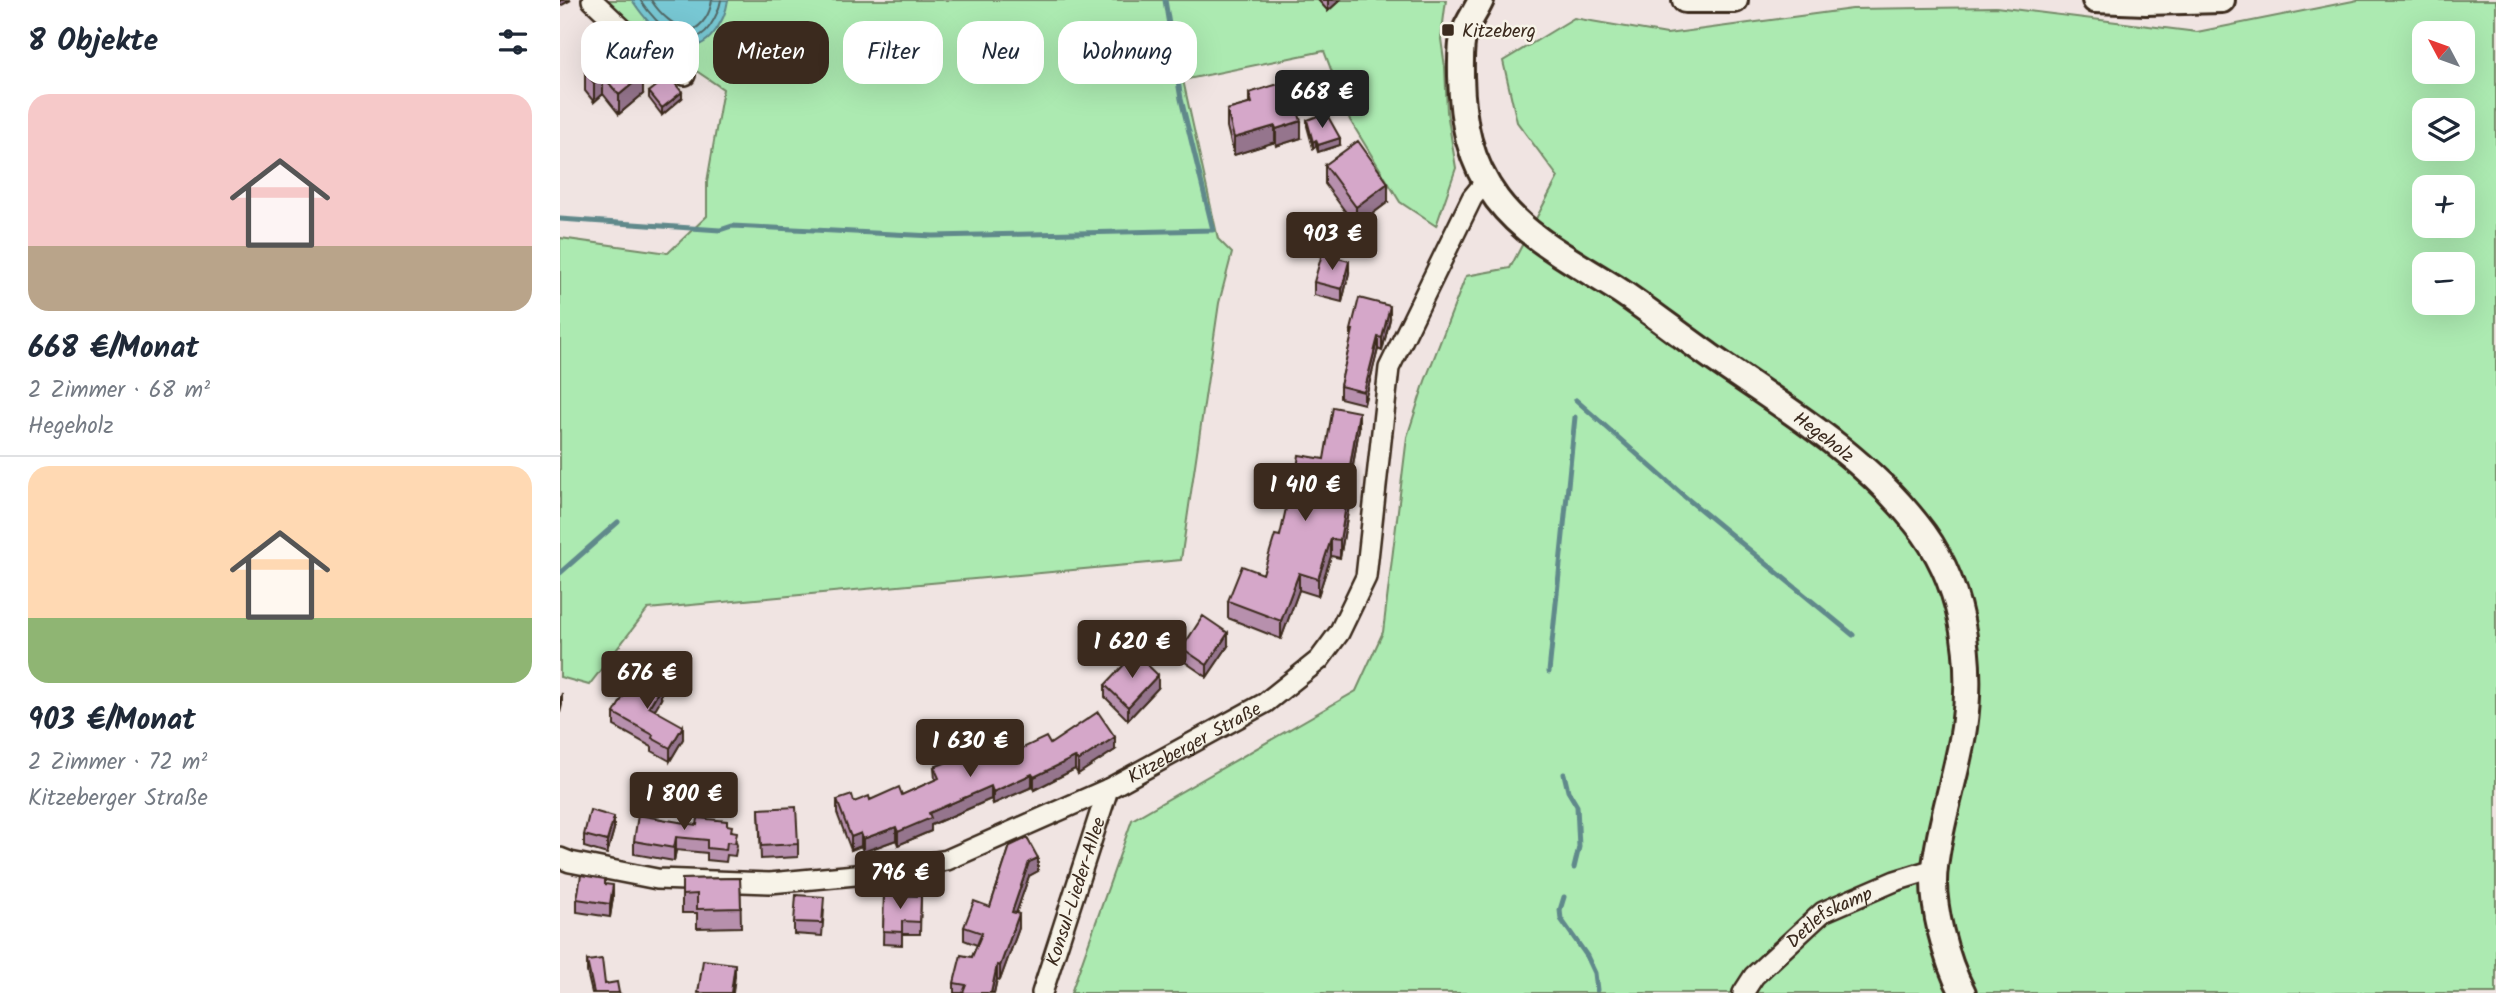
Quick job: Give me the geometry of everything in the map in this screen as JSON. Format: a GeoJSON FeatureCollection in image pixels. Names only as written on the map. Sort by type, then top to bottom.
{"type":"FeatureCollection","features":[{"type":"Feature","properties":{"kind":"street"},"geometry":{"type":"LineString","coordinates":[[592,0],[614,21]]}},
{"type":"Feature","properties":{"kind":"street","name":"Hegeholz"},"geometry":{"type":"LineString","coordinates":[[1481,0],[1464,35],[1461,64],[1462,101],[1468,138],[1486,181],[1507,211],[1541,242],[1622,293],[1847,452],[1886,488],[1919,525],[1940,561],[1954,595],[1963,628],[1968,684],[1964,729],[1934,869],[1935,901],[1944,942],[1963,993]]}},
{"type":"Feature","properties":{"kind":"street"},"geometry":{"type":"LineString","coordinates":[[1685,0],[1735,0]]}},
{"type":"Feature","properties":{"kind":"street"},"geometry":{"type":"LineString","coordinates":[[2095,0],[2222,0]]}},
{"type":"Feature","properties":{"kind":"street","name":"Kitzeberger Straße"},"geometry":{"type":"LineString","coordinates":[[560,858],[657,879],[770,883],[866,874],[947,860],[1108,789],[1265,703],[1319,660],[1339,633],[1366,577],[1389,368],[1472,198],[1486,181]]}},
{"type":"Feature","properties":{"kind":"street","name":"Konsul-Lieder-Allee"},"geometry":{"type":"LineString","coordinates":[[1042,993],[1108,789]]}},
{"type":"Feature","properties":{"kind":"street","name":"Detlefskamp"},"geometry":{"type":"LineString","coordinates":[[1744,993],[1754,976],[1823,912],[1895,881],[1934,869]]}},
{"type":"Feature","properties":{"kind":"green space"},"geometry":{"type":"Polygon","coordinates":[[[605,0],[1446,0],[1441,39],[1447,112],[1456,168],[1436,226],[1400,202],[1350,120],[1324,51],[1197,77],[1197,21],[1058,21],[1058,84],[1184,84],[1218,239],[1232,253],[1219,303],[1181,560],[648,609],[589,685],[560,677],[560,238],[668,253],[707,216],[707,182],[723,89],[716,84],[829,84],[829,21],[713,21],[713,82],[699,73],[699,21],[629,21],[605,0]]]}},
{"type":"Feature","properties":{"kind":"green space"},"geometry":{"type":"Polygon","coordinates":[[[2358,0],[2496,0],[2496,993],[1071,993],[1132,820],[1356,691],[1383,632],[1407,437],[1425,381],[1466,276],[1510,268],[1558,177],[1517,122],[1503,61],[1574,18],[1667,34],[1852,9],[1996,7],[2197,32],[2358,0]]]}},
{"type":"Feature","properties":{"kind":"water"},"geometry":{"type":"Polygon","coordinates":[[[632,0],[728,0],[721,21],[713,21],[713,33],[699,44],[699,21],[648,21],[632,0]]]}},
{"type":"Feature","properties":{"kind":"building"},"geometry":{"type":"Polygon","coordinates":[[[1285,82],[1290,96],[1293,95],[1301,121],[1234,138],[1227,110],[1252,103],[1249,93],[1285,82]]]}},
{"type":"Feature","properties":{"kind":"building"},"geometry":{"type":"Polygon","coordinates":[[[610,84],[632,84],[619,95],[610,84]]]}},
{"type":"Feature","properties":{"kind":"building"},"geometry":{"type":"Polygon","coordinates":[[[659,84],[676,84],[682,92],[662,108],[649,92],[659,84]]]}},
{"type":"Feature","properties":{"kind":"building"},"geometry":{"type":"Polygon","coordinates":[[[1326,113],[1340,138],[1318,145],[1316,140],[1313,142],[1307,120],[1326,113]]]}},
{"type":"Feature","properties":{"kind":"building"},"geometry":{"type":"Polygon","coordinates":[[[1358,141],[1388,183],[1356,207],[1325,165],[1358,141]]]}},
{"type":"Feature","properties":{"kind":"building"},"geometry":{"type":"Polygon","coordinates":[[[1322,254],[1349,261],[1342,289],[1314,282],[1322,254]]]}},
{"type":"Feature","properties":{"kind":"building"},"geometry":{"type":"Polygon","coordinates":[[[1359,298],[1390,306],[1382,338],[1378,337],[1364,392],[1340,386],[1359,298]]]}},
{"type":"Feature","properties":{"kind":"building"},"geometry":{"type":"Polygon","coordinates":[[[1333,407],[1359,412],[1340,540],[1331,539],[1318,579],[1299,573],[1281,621],[1228,601],[1242,566],[1263,574],[1275,535],[1280,536],[1288,499],[1292,500],[1299,455],[1324,459],[1333,407]]]}},
{"type":"Feature","properties":{"kind":"building"},"geometry":{"type":"Polygon","coordinates":[[[1203,616],[1228,633],[1207,665],[1182,648],[1203,616]]]}},
{"type":"Feature","properties":{"kind":"building"},"geometry":{"type":"Polygon","coordinates":[[[1135,653],[1158,675],[1128,707],[1105,685],[1135,653]]]}},
{"type":"Feature","properties":{"kind":"building"},"geometry":{"type":"Polygon","coordinates":[[[636,673],[661,687],[649,707],[683,726],[670,748],[614,713],[636,673]]]}},
{"type":"Feature","properties":{"kind":"building"},"geometry":{"type":"Polygon","coordinates":[[[1098,712],[1115,737],[1078,761],[1075,757],[1034,777],[1032,774],[993,792],[991,786],[929,813],[931,818],[898,832],[896,827],[863,839],[861,833],[851,837],[837,800],[852,795],[854,802],[869,796],[870,800],[899,787],[902,795],[939,778],[934,767],[945,763],[942,756],[958,749],[960,754],[990,739],[999,757],[1046,737],[1050,744],[1098,712]]]}},
{"type":"Feature","properties":{"kind":"building"},"geometry":{"type":"Polygon","coordinates":[[[796,807],[798,844],[761,846],[759,809],[796,807]]]}},
{"type":"Feature","properties":{"kind":"building"},"geometry":{"type":"Polygon","coordinates":[[[590,810],[614,817],[607,841],[584,835],[590,810]]]}},
{"type":"Feature","properties":{"kind":"building"},"geometry":{"type":"Polygon","coordinates":[[[638,815],[697,825],[698,818],[727,821],[727,825],[732,826],[731,831],[737,832],[735,843],[727,842],[726,850],[707,848],[707,840],[676,837],[674,848],[634,841],[638,815]]]}},
{"type":"Feature","properties":{"kind":"building"},"geometry":{"type":"Polygon","coordinates":[[[1027,838],[1038,858],[1029,862],[1012,912],[1019,914],[1000,966],[997,965],[991,993],[963,993],[966,985],[954,983],[961,955],[972,957],[982,933],[964,927],[974,901],[990,907],[1010,846],[1027,838]]]}},
{"type":"Feature","properties":{"kind":"building"},"geometry":{"type":"Polygon","coordinates":[[[581,875],[605,879],[605,884],[613,885],[610,904],[577,899],[581,875]]]}},
{"type":"Feature","properties":{"kind":"building"},"geometry":{"type":"Polygon","coordinates":[[[740,878],[741,908],[697,909],[697,894],[682,895],[682,879],[740,878]]]}},
{"type":"Feature","properties":{"kind":"building"},"geometry":{"type":"Polygon","coordinates":[[[796,895],[824,897],[822,923],[794,922],[796,895]]]}},
{"type":"Feature","properties":{"kind":"building"},"geometry":{"type":"Polygon","coordinates":[[[884,895],[921,896],[920,922],[902,921],[902,932],[883,931],[884,895]]]}},
{"type":"Feature","properties":{"kind":"building"},"geometry":{"type":"Polygon","coordinates":[[[602,959],[605,984],[617,982],[619,993],[594,993],[587,961],[602,959]]]}},
{"type":"Feature","properties":{"kind":"building"},"geometry":{"type":"Polygon","coordinates":[[[703,960],[735,964],[731,993],[698,993],[703,960]]]}},
{"type":"Feature","properties":{"kind":"waterway"},"geometry":{"type":"LineString","coordinates":[[560,219],[720,230],[732,226],[933,236],[1213,230],[1181,99],[1165,0]]}},
{"type":"Feature","properties":{"kind":"waterway"},"geometry":{"type":"LineString","coordinates":[[1576,400],[1684,496],[1853,635]]}},
{"type":"Feature","properties":{"kind":"waterway"},"geometry":{"type":"LineString","coordinates":[[1549,672],[1575,417]]}},
{"type":"Feature","properties":{"kind":"waterway"},"geometry":{"type":"LineString","coordinates":[[560,573],[618,522]]}},
{"type":"Feature","properties":{"kind":"waterway"},"geometry":{"type":"LineString","coordinates":[[1564,774],[1568,791],[1577,806],[1579,847],[1574,868]]}},
{"type":"Feature","properties":{"kind":"waterway"},"geometry":{"type":"LineString","coordinates":[[1564,897],[1560,910],[1561,919],[1587,956],[1595,973],[1597,990]]}},
{"type":"Feature","properties":{"kind":"place","name":"Kitzeberg"},"geometry":{"type":"Point","coordinates":[1448,30]}}]}
